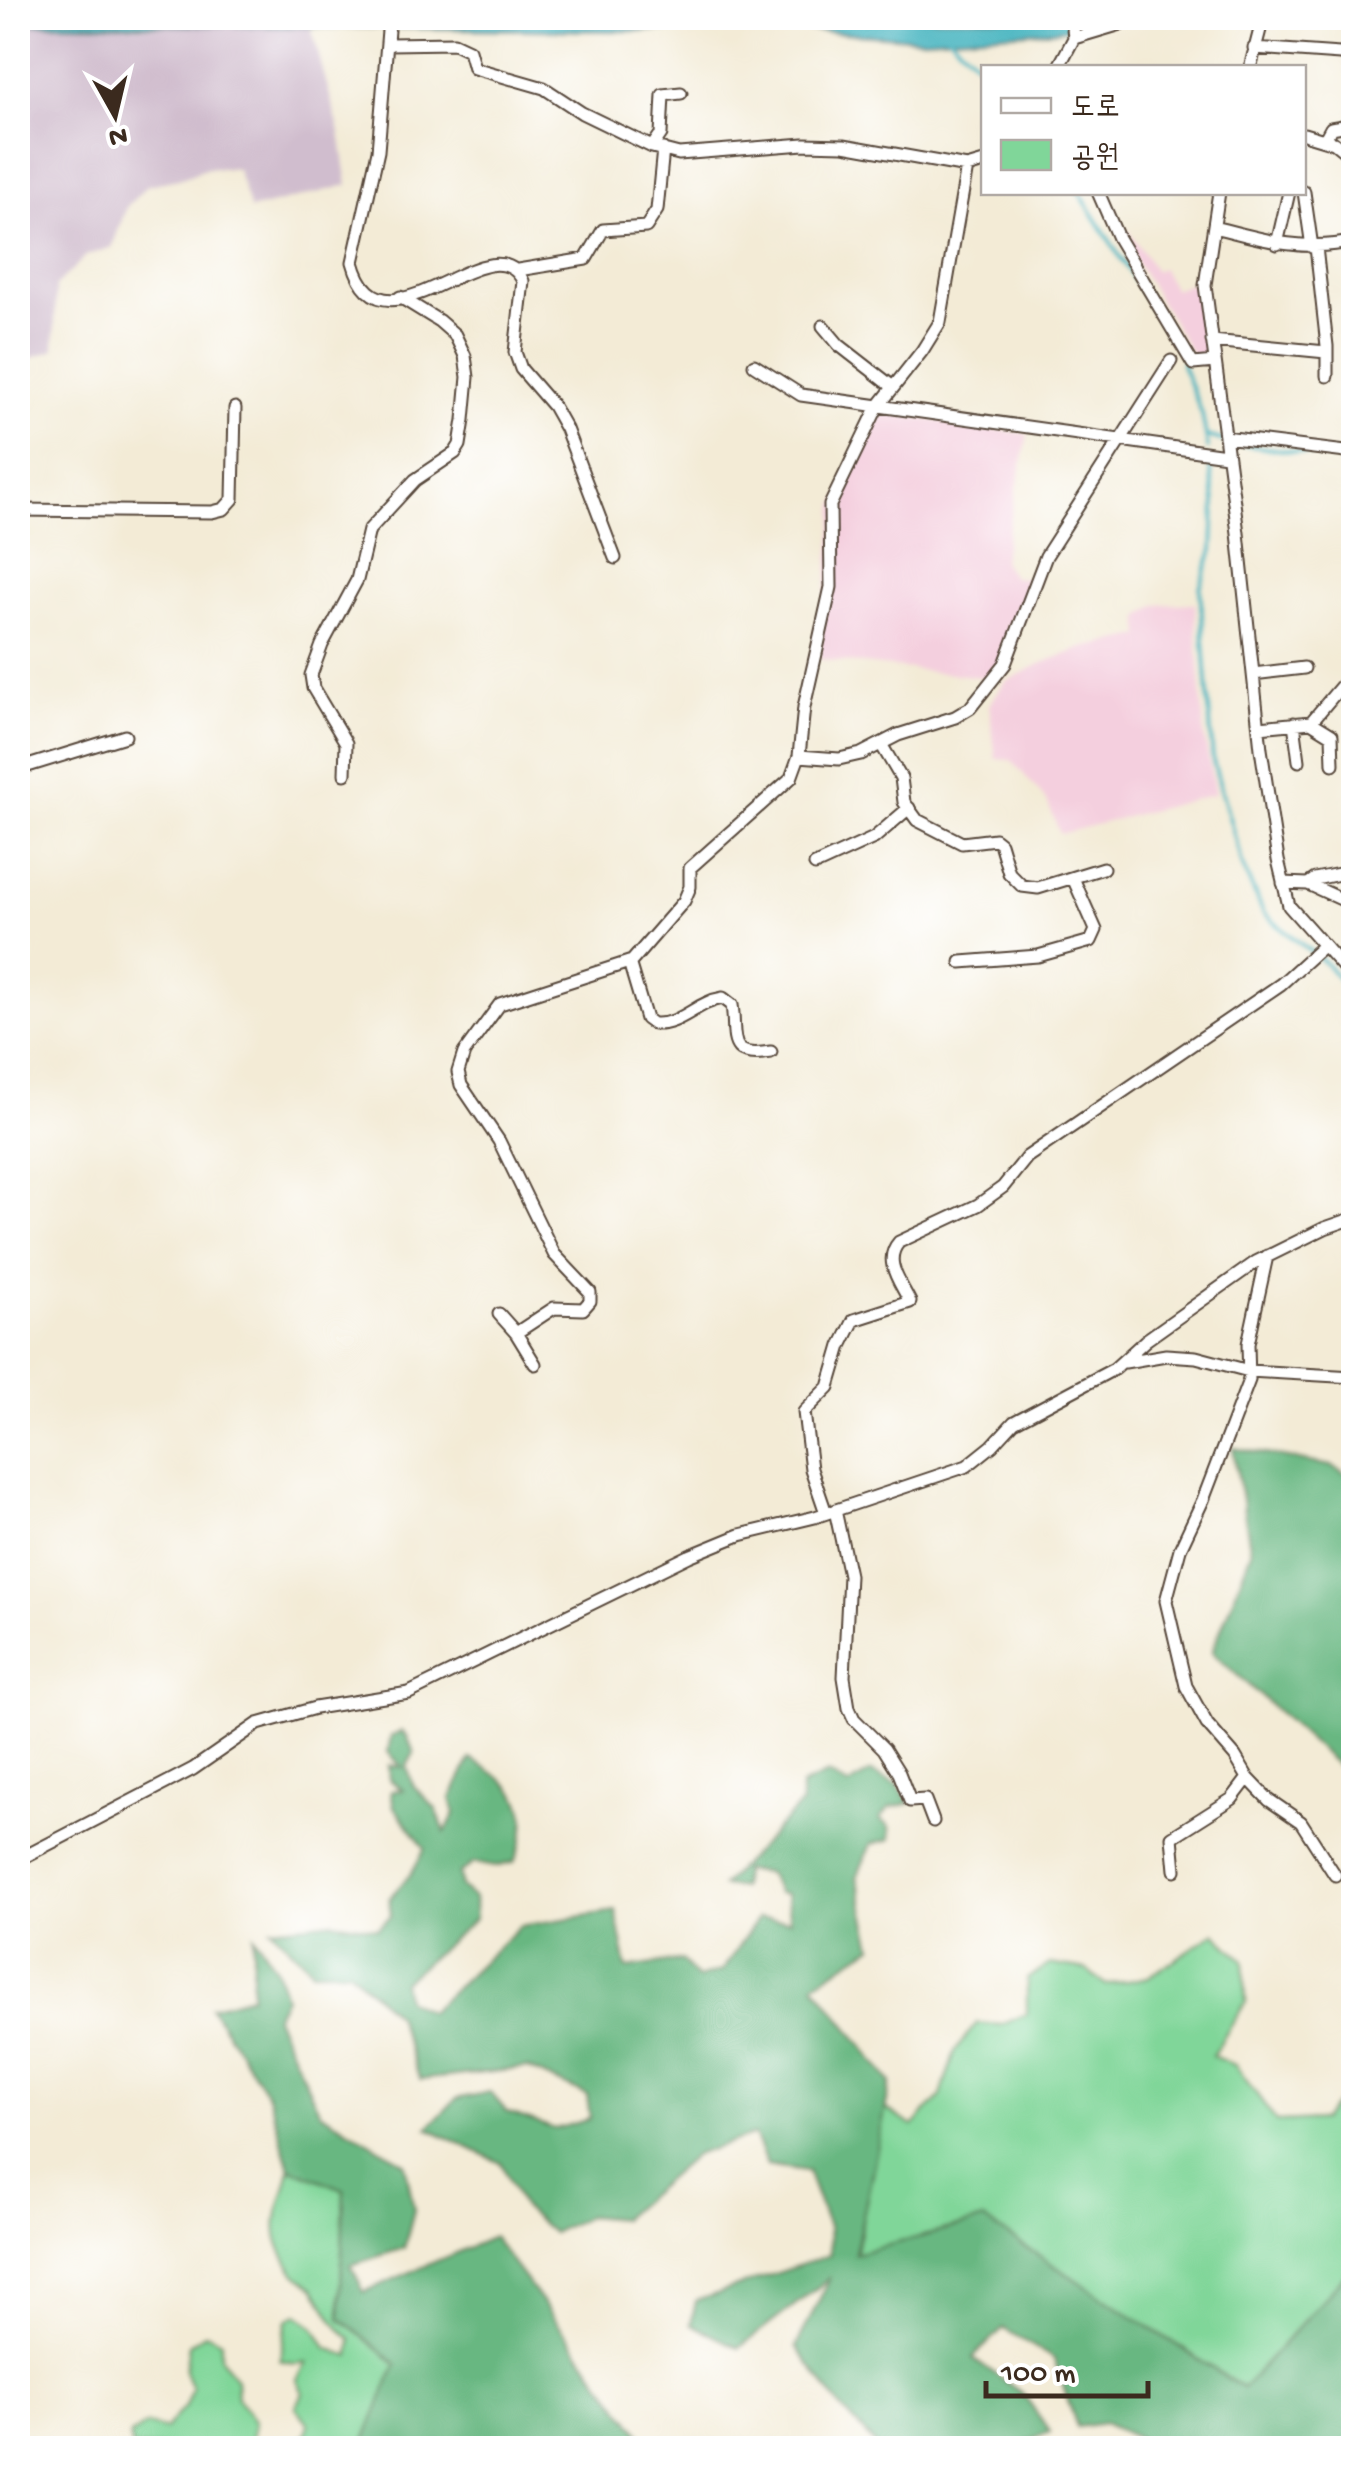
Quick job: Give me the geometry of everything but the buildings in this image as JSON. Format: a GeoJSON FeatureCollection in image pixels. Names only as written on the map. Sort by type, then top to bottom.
{"type":"FeatureCollection","features":[{"type":"Feature","properties":{"kind":"street"},"geometry":{"type":"LineString","coordinates":[[389,18],[378,151],[354,262],[358,278],[368,293],[384,300],[423,294],[486,265],[507,264],[518,270],[524,281],[515,352],[521,369],[566,430],[615,558]]}},
{"type":"Feature","properties":{"kind":"street"},"geometry":{"type":"LineString","coordinates":[[1059,65],[1074,34],[1072,18]]}},
{"type":"Feature","properties":{"kind":"street"},"geometry":{"type":"LineString","coordinates":[[1074,34],[1140,18]]}},
{"type":"Feature","properties":{"kind":"street"},"geometry":{"type":"LineString","coordinates":[[1251,65],[1263,18]]}},
{"type":"Feature","properties":{"kind":"street"},"geometry":{"type":"LineString","coordinates":[[389,42],[454,44],[469,50],[474,68],[544,88],[582,113],[657,148],[679,154],[804,144],[844,145],[967,167],[981,163]]}},
{"type":"Feature","properties":{"kind":"street"},"geometry":{"type":"LineString","coordinates":[[1254,48],[1354,55]]}},
{"type":"Feature","properties":{"kind":"street"},"geometry":{"type":"LineString","coordinates":[[518,270],[586,259],[603,230],[646,227],[657,210],[657,148],[664,94],[681,93]]}},
{"type":"Feature","properties":{"kind":"street"},"geometry":{"type":"LineString","coordinates":[[1324,140],[1332,128],[1354,124]]}},
{"type":"Feature","properties":{"kind":"street"},"geometry":{"type":"LineString","coordinates":[[1306,135],[1324,140],[1354,159]]}},
{"type":"Feature","properties":{"kind":"street"},"geometry":{"type":"LineString","coordinates":[[516,1334],[554,1308],[583,1309],[590,1301],[590,1292],[554,1254],[499,1141],[461,1085],[458,1072],[464,1053],[500,1004],[630,962],[684,901],[690,887],[690,868],[791,778],[831,587],[830,504],[878,408],[940,322],[967,167]]}},
{"type":"Feature","properties":{"kind":"street"},"geometry":{"type":"LineString","coordinates":[[1099,195],[1118,238],[1193,364],[1215,362]]}},
{"type":"Feature","properties":{"kind":"street"},"geometry":{"type":"LineString","coordinates":[[1219,195],[1205,285],[1258,726],[1283,882],[1289,906],[1321,948],[1354,980]]}},
{"type":"Feature","properties":{"kind":"street"},"geometry":{"type":"LineString","coordinates":[[1277,244],[1288,195]]}},
{"type":"Feature","properties":{"kind":"street"},"geometry":{"type":"LineString","coordinates":[[1305,195],[1327,376]]}},
{"type":"Feature","properties":{"kind":"street"},"geometry":{"type":"LineString","coordinates":[[1214,227],[1277,244],[1314,247],[1354,241]]}},
{"type":"Feature","properties":{"kind":"street"},"geometry":{"type":"LineString","coordinates":[[345,774],[346,744],[313,688],[316,660],[358,580],[369,530],[414,480],[455,453],[464,420],[466,356],[454,334],[400,298]]}},
{"type":"Feature","properties":{"kind":"street"},"geometry":{"type":"LineString","coordinates":[[823,326],[839,345],[894,387]]}},
{"type":"Feature","properties":{"kind":"street"},"geometry":{"type":"LineString","coordinates":[[1212,340],[1326,352]]}},
{"type":"Feature","properties":{"kind":"street"},"geometry":{"type":"LineString","coordinates":[[798,756],[839,760],[955,717],[988,689],[1005,664],[1046,556],[1171,361]]}},
{"type":"Feature","properties":{"kind":"street"},"geometry":{"type":"LineString","coordinates":[[754,365],[800,395],[878,408],[1202,452],[1224,446],[1354,453]]}},
{"type":"Feature","properties":{"kind":"street"},"geometry":{"type":"LineString","coordinates":[[18,510],[224,509],[233,499],[234,408]]}},
{"type":"Feature","properties":{"kind":"street"},"geometry":{"type":"LineString","coordinates":[[1253,674],[1304,668]]}},
{"type":"Feature","properties":{"kind":"street"},"geometry":{"type":"LineString","coordinates":[[1311,722],[1354,671]]}},
{"type":"Feature","properties":{"kind":"street"},"geometry":{"type":"LineString","coordinates":[[1258,726],[1311,722],[1332,735],[1332,764]]}},
{"type":"Feature","properties":{"kind":"street"},"geometry":{"type":"LineString","coordinates":[[1294,724],[1299,761]]}},
{"type":"Feature","properties":{"kind":"street"},"geometry":{"type":"LineString","coordinates":[[18,770],[125,736]]}},
{"type":"Feature","properties":{"kind":"street"},"geometry":{"type":"LineString","coordinates":[[881,744],[900,778],[904,802],[917,820],[962,843],[995,839],[1010,873],[1022,886],[1038,888],[1103,868]]}},
{"type":"Feature","properties":{"kind":"street"},"geometry":{"type":"LineString","coordinates":[[816,864],[874,838],[908,808]]}},
{"type":"Feature","properties":{"kind":"street"},"geometry":{"type":"LineString","coordinates":[[1308,884],[1354,871]]}},
{"type":"Feature","properties":{"kind":"street"},"geometry":{"type":"LineString","coordinates":[[961,962],[1038,956],[1092,940],[1096,930],[1073,878]]}},
{"type":"Feature","properties":{"kind":"street"},"geometry":{"type":"LineString","coordinates":[[1283,882],[1308,884],[1354,905]]}},
{"type":"Feature","properties":{"kind":"street"},"geometry":{"type":"LineString","coordinates":[[933,1821],[924,1800],[910,1801],[884,1749],[854,1719],[849,1708],[844,1678],[849,1575],[830,1512],[811,1469],[804,1412],[830,1388],[841,1346],[854,1320],[910,1302],[891,1262],[893,1248],[978,1205],[1002,1187],[1027,1158],[1281,984],[1321,948]]}},
{"type":"Feature","properties":{"kind":"street"},"geometry":{"type":"LineString","coordinates":[[630,962],[646,1019],[653,1024],[677,1021],[700,1006],[723,998],[732,1005],[732,1036],[742,1051],[753,1055],[771,1052]]}},
{"type":"Feature","properties":{"kind":"street"},"geometry":{"type":"LineString","coordinates":[[18,1860],[178,1777],[258,1724],[315,1708],[409,1692],[740,1535],[830,1512],[967,1466],[1014,1422],[1120,1363],[1146,1340],[1267,1256],[1354,1218]]}},
{"type":"Feature","properties":{"kind":"street"},"geometry":{"type":"LineString","coordinates":[[1267,1256],[1248,1344],[1249,1380],[1180,1549],[1166,1601],[1186,1686],[1207,1724],[1269,1800],[1301,1822],[1335,1875]]}},
{"type":"Feature","properties":{"kind":"street"},"geometry":{"type":"LineString","coordinates":[[499,1314],[535,1364]]}},
{"type":"Feature","properties":{"kind":"street"},"geometry":{"type":"LineString","coordinates":[[1120,1363],[1166,1355],[1249,1371],[1354,1376]]}},
{"type":"Feature","properties":{"kind":"street"},"geometry":{"type":"LineString","coordinates":[[1175,1870],[1172,1837],[1232,1799],[1248,1778]]}},
{"type":"Feature","properties":{"kind":"shaded area"},"geometry":{"type":"Polygon","coordinates":[[[18,23],[311,27],[340,132],[348,185],[250,210],[237,169],[208,168],[148,185],[127,206],[112,247],[86,256],[56,286],[54,350],[18,363],[18,23]]]}},
{"type":"Feature","properties":{"kind":"shaded area"},"geometry":{"type":"Polygon","coordinates":[[[1129,231],[1155,271],[1161,268],[1174,289],[1191,283],[1196,286],[1210,351],[1195,359],[1121,237],[1129,231]]]}},
{"type":"Feature","properties":{"kind":"shaded area"},"geometry":{"type":"Polygon","coordinates":[[[881,413],[1028,434],[1002,561],[1012,577],[1030,579],[1002,660],[989,678],[819,659],[835,505],[881,413]]]}},
{"type":"Feature","properties":{"kind":"shaded area"},"geometry":{"type":"Polygon","coordinates":[[[1195,603],[1204,735],[1215,794],[1060,834],[1047,801],[1011,760],[996,759],[989,705],[1005,682],[1040,664],[1083,648],[1141,636],[1140,617],[1156,605],[1195,603]]]}},
{"type":"Feature","properties":{"kind":"green space"},"geometry":{"type":"Polygon","coordinates":[[[1233,1448],[1331,1466],[1353,1477],[1353,1780],[1212,1652],[1251,1552],[1233,1448]]]}},
{"type":"Feature","properties":{"kind":"green space"},"geometry":{"type":"Polygon","coordinates":[[[402,1731],[414,1753],[407,1766],[413,1785],[436,1809],[445,1832],[455,1814],[451,1798],[470,1759],[512,1789],[524,1813],[521,1843],[514,1862],[495,1867],[474,1863],[460,1873],[461,1887],[474,1898],[475,1919],[403,1982],[406,1999],[429,2012],[520,1926],[616,1911],[627,1968],[682,1960],[697,1978],[722,1971],[758,1918],[790,1920],[786,1894],[778,1893],[768,1873],[743,1870],[741,1888],[722,1886],[801,1804],[801,1786],[828,1774],[848,1786],[871,1772],[898,1785],[910,1803],[890,1808],[880,1819],[890,1827],[891,1839],[871,1844],[857,1877],[873,1946],[814,1984],[891,2082],[855,2254],[984,2220],[1243,2388],[1353,2266],[1353,2448],[1159,2448],[1104,2423],[1077,2427],[1054,2359],[1003,2328],[973,2358],[1024,2395],[1050,2432],[1010,2448],[878,2448],[841,2408],[796,2347],[830,2278],[739,2348],[691,2324],[696,2301],[830,2255],[828,2227],[807,2171],[767,2165],[754,2135],[694,2155],[621,2219],[587,2216],[552,2233],[522,2207],[501,2163],[428,2128],[456,2099],[490,2092],[507,2112],[555,2129],[590,2119],[587,2095],[527,2068],[420,2080],[396,2015],[349,1970],[312,1970],[271,1928],[333,1921],[377,1928],[391,1916],[389,1898],[411,1874],[425,1848],[394,1807],[391,1791],[403,1790],[390,1780],[389,1765],[402,1767],[388,1752],[391,1736],[402,1731]]]}},
{"type":"Feature","properties":{"kind":"green space"},"geometry":{"type":"Polygon","coordinates":[[[1215,1933],[1244,1960],[1246,2002],[1212,2056],[1235,2065],[1277,2122],[1322,2120],[1353,2083],[1353,2266],[1243,2388],[984,2220],[855,2255],[885,2109],[913,2126],[941,2096],[955,2051],[977,2023],[1001,2025],[1027,2014],[1027,1979],[1050,1964],[1087,1970],[1106,1985],[1148,1977],[1215,1933]]]}},
{"type":"Feature","properties":{"kind":"green space"},"geometry":{"type":"Polygon","coordinates":[[[254,1935],[276,1968],[285,1997],[275,2017],[320,2112],[405,2163],[414,2210],[404,2248],[351,2265],[364,2292],[493,2237],[646,2441],[644,2448],[362,2448],[396,2364],[340,2318],[344,2189],[290,2168],[268,2095],[210,2007],[251,1996],[254,1935]]]}},
{"type":"Feature","properties":{"kind":"green space"},"geometry":{"type":"Polygon","coordinates":[[[290,2168],[344,2189],[340,2318],[397,2364],[362,2448],[268,2448],[305,2436],[309,2424],[296,2407],[303,2393],[297,2380],[307,2362],[280,2360],[287,2320],[297,2314],[314,2326],[327,2348],[350,2356],[352,2340],[336,2323],[314,2287],[293,2270],[279,2242],[277,2219],[290,2168]]]}},
{"type":"Feature","properties":{"kind":"green space"},"geometry":{"type":"Polygon","coordinates":[[[206,2333],[221,2341],[221,2357],[236,2379],[237,2397],[255,2422],[249,2448],[132,2448],[129,2436],[146,2425],[165,2429],[185,2406],[192,2388],[185,2371],[189,2345],[206,2333]]]}},
{"type":"Feature","properties":{"kind":"water"},"geometry":{"type":"Polygon","coordinates":[[[18,18],[1119,18],[1070,29],[924,39],[793,29],[617,31],[18,23],[18,18]]]}},
{"type":"Feature","properties":{"kind":"waterway"},"geometry":{"type":"LineString","coordinates":[[947,34],[981,66]]}},
{"type":"Feature","properties":{"kind":"waterway"},"geometry":{"type":"LineString","coordinates":[[1081,195],[1168,333]]}},
{"type":"Feature","properties":{"kind":"waterway"},"geometry":{"type":"LineString","coordinates":[[1184,358],[1182,365],[1202,414],[1208,448]]}},
{"type":"Feature","properties":{"kind":"waterway"},"geometry":{"type":"LineString","coordinates":[[1207,436],[1225,441]]}},
{"type":"Feature","properties":{"kind":"waterway"},"geometry":{"type":"LineString","coordinates":[[1234,444],[1324,455]]}},
{"type":"Feature","properties":{"kind":"waterway"},"geometry":{"type":"LineString","coordinates":[[1209,458],[1215,502],[1213,550],[1200,588],[1213,761],[1244,870],[1264,914],[1326,964],[1354,997]]}}]}
